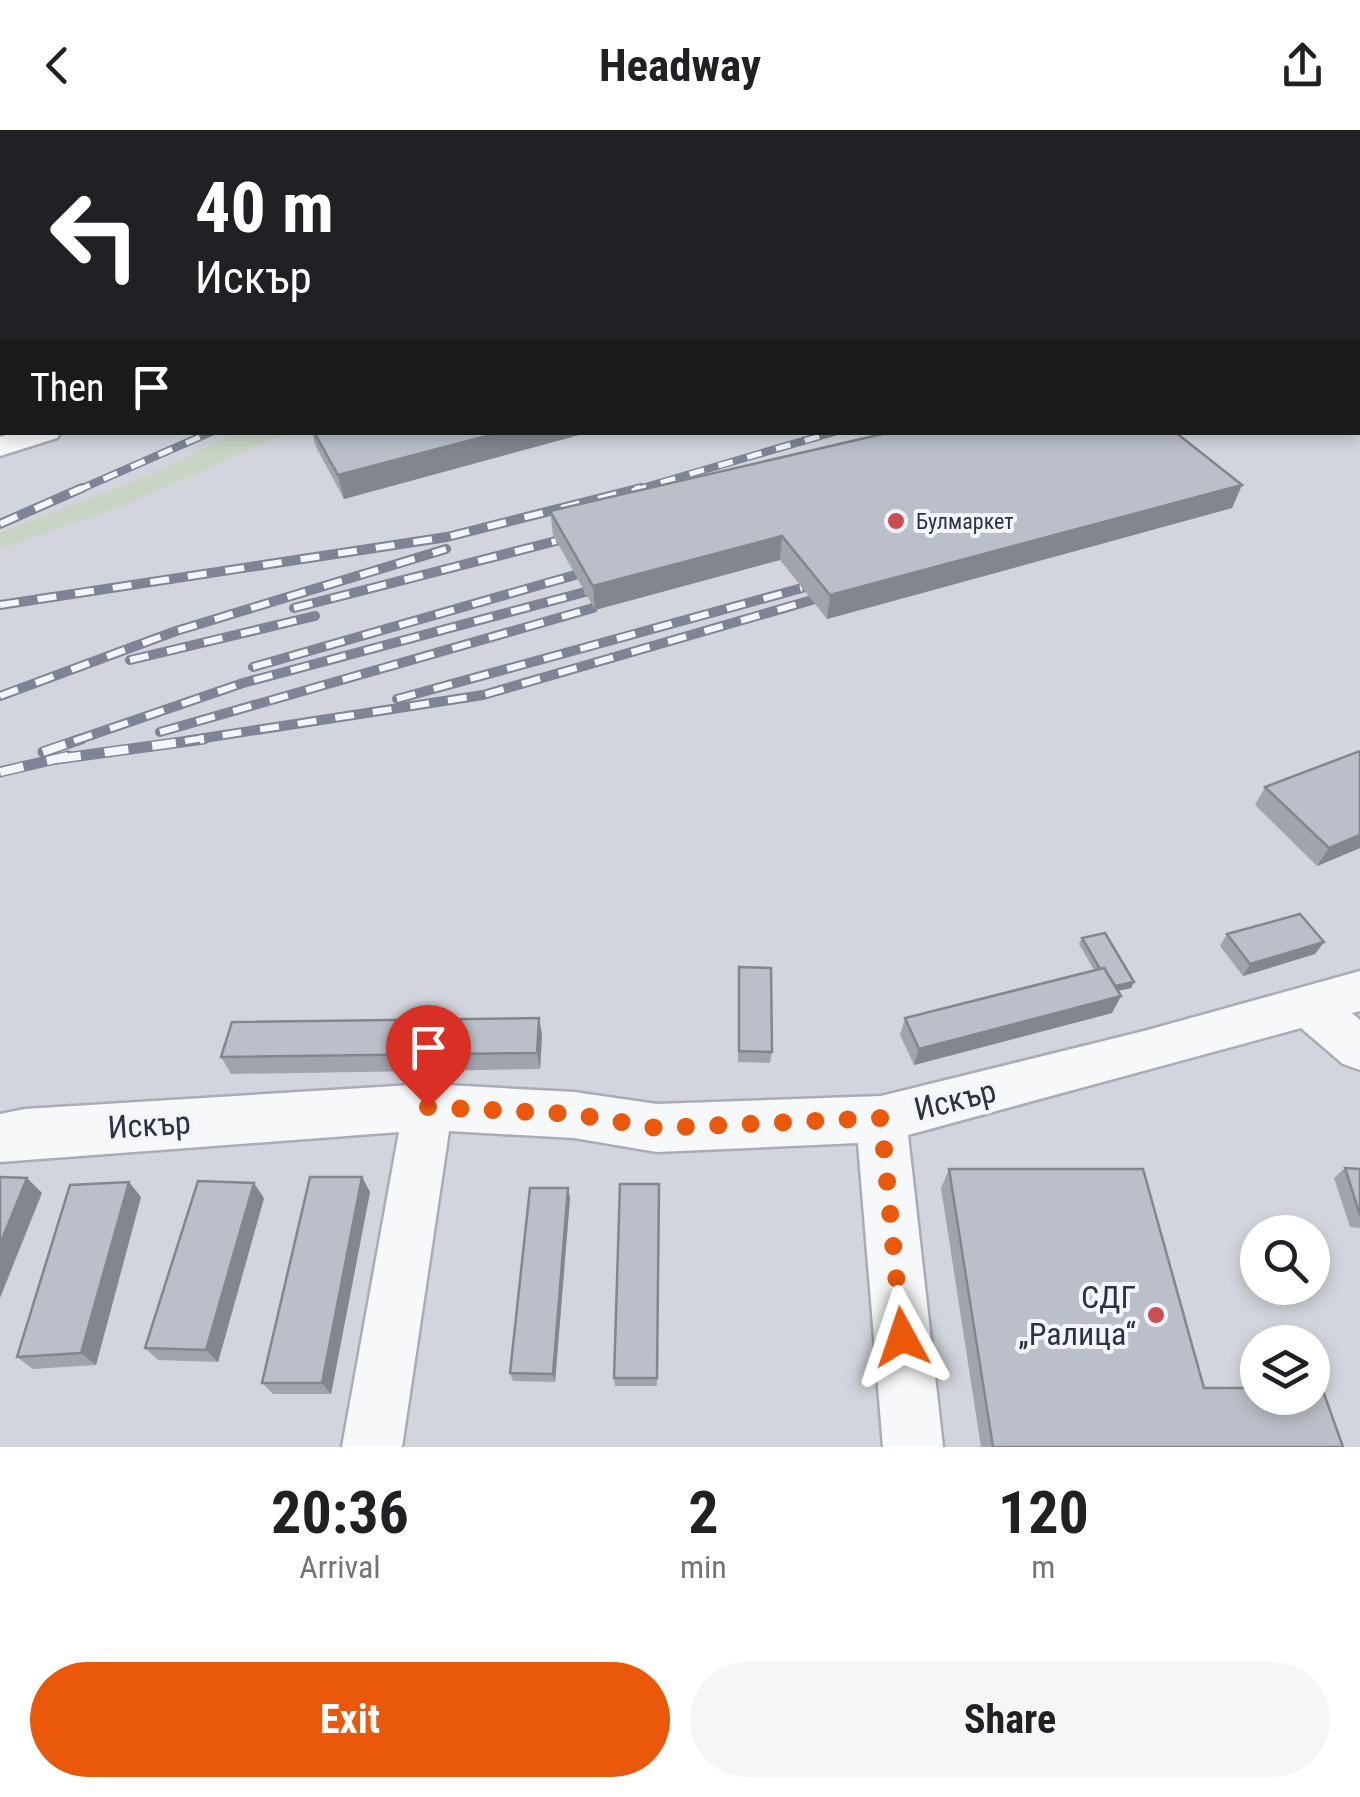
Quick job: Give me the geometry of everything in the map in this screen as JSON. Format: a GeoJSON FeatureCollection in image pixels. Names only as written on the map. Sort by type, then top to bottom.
{"type":"FeatureCollection","features":[{"type":"Feature","properties":{"kind":"street"},"geometry":{"type":"LineString","coordinates":[[0,447],[38,435]]}},
{"type":"Feature","properties":{"kind":"street","name":"Искър"},"geometry":{"type":"LineString","coordinates":[[0,1138],[428,1107],[574,1114],[657,1128],[881,1118],[1144,1053],[1360,991]]}},
{"type":"Feature","properties":{"kind":"street"},"geometry":{"type":"LineString","coordinates":[[1309,1006],[1360,1049]]}},
{"type":"Feature","properties":{"kind":"street"},"geometry":{"type":"LineString","coordinates":[[372,1447],[428,1107]]}},
{"type":"Feature","properties":{"kind":"street"},"geometry":{"type":"LineString","coordinates":[[881,1118],[913,1447],[904,1447]]}},
{"type":"Feature","properties":{"kind":"shaded area"},"geometry":{"type":"Polygon","coordinates":[[[0,435],[1360,435],[1360,1447],[0,1447],[0,435]]]}},
{"type":"Feature","properties":{"kind":"green space"},"geometry":{"type":"Polygon","coordinates":[[[231,435],[282,435],[122,506],[0,549],[0,533],[148,475],[231,435]]]}},
{"type":"Feature","properties":{"kind":"building"},"geometry":{"type":"Polygon","coordinates":[[[316,435],[491,435],[338,475],[316,435]]]}},
{"type":"Feature","properties":{"kind":"building","name":"Булмаркет"},"geometry":{"type":"Polygon","coordinates":[[[878,435],[1179,435],[1242,485],[830,595],[782,536],[593,586],[550,511],[878,435]]]}},
{"type":"Feature","properties":{"kind":"building"},"geometry":{"type":"Polygon","coordinates":[[[1360,751],[1360,835],[1329,848],[1265,787],[1360,751]]]}},
{"type":"Feature","properties":{"kind":"building"},"geometry":{"type":"Polygon","coordinates":[[[1300,914],[1324,942],[1250,964],[1227,934],[1300,914]]]}},
{"type":"Feature","properties":{"kind":"building"},"geometry":{"type":"Polygon","coordinates":[[[1105,933],[1134,982],[1115,986],[1082,938],[1105,933]]]}},
{"type":"Feature","properties":{"kind":"building"},"geometry":{"type":"Polygon","coordinates":[[[739,967],[771,968],[772,1052],[739,1051],[739,967]]]}},
{"type":"Feature","properties":{"kind":"building"},"geometry":{"type":"Polygon","coordinates":[[[1104,968],[1121,996],[919,1049],[905,1018],[1104,968]]]}},
{"type":"Feature","properties":{"kind":"building"},"geometry":{"type":"Polygon","coordinates":[[[539,1018],[537,1053],[221,1057],[232,1022],[539,1018]]]}},
{"type":"Feature","properties":{"kind":"building"},"geometry":{"type":"Polygon","coordinates":[[[1345,1168],[1360,1169],[1360,1215],[1345,1168]]]}},
{"type":"Feature","properties":{"kind":"building"},"geometry":{"type":"Polygon","coordinates":[[[949,1169],[1143,1169],[1204,1388],[1240,1388],[1240,1415],[1330,1415],[1330,1410],[1343,1447],[993,1447],[949,1169]]]}},
{"type":"Feature","properties":{"kind":"building"},"geometry":{"type":"Polygon","coordinates":[[[0,1177],[27,1178],[0,1244],[0,1177]]]}},
{"type":"Feature","properties":{"kind":"building"},"geometry":{"type":"Polygon","coordinates":[[[310,1177],[362,1177],[322,1383],[262,1383],[310,1177]]]}},
{"type":"Feature","properties":{"kind":"building"},"geometry":{"type":"Polygon","coordinates":[[[198,1181],[254,1183],[206,1350],[145,1348],[198,1181]]]}},
{"type":"Feature","properties":{"kind":"building"},"geometry":{"type":"Polygon","coordinates":[[[129,1182],[81,1353],[17,1357],[70,1185],[129,1182]]]}},
{"type":"Feature","properties":{"kind":"building"},"geometry":{"type":"Polygon","coordinates":[[[620,1184],[659,1184],[657,1378],[614,1378],[620,1184]]]}},
{"type":"Feature","properties":{"kind":"building"},"geometry":{"type":"Polygon","coordinates":[[[530,1188],[568,1188],[553,1374],[510,1373],[530,1188]]]}},
{"type":"Feature","properties":{"kind":"railway"},"geometry":{"type":"LineString","coordinates":[[76,491],[204,435]]}},
{"type":"Feature","properties":{"kind":"railway"},"geometry":{"type":"LineString","coordinates":[[632,491],[824,435]]}},
{"type":"Feature","properties":{"kind":"railway"},"geometry":{"type":"LineString","coordinates":[[0,524],[82,488]]}},
{"type":"Feature","properties":{"kind":"railway"},"geometry":{"type":"LineString","coordinates":[[0,605],[447,537],[641,488]]}},
{"type":"Feature","properties":{"kind":"railway"},"geometry":{"type":"LineString","coordinates":[[294,608],[556,541]]}},
{"type":"Feature","properties":{"kind":"railway"},"geometry":{"type":"LineString","coordinates":[[0,696],[176,631],[446,549]]}},
{"type":"Feature","properties":{"kind":"railway"},"geometry":{"type":"LineString","coordinates":[[253,667],[575,575]]}},
{"type":"Feature","properties":{"kind":"railway"},"geometry":{"type":"LineString","coordinates":[[397,699],[802,588]]}},
{"type":"Feature","properties":{"kind":"railway"},"geometry":{"type":"LineString","coordinates":[[74,741],[243,683],[585,592]]}},
{"type":"Feature","properties":{"kind":"railway"},"geometry":{"type":"LineString","coordinates":[[185,741],[483,695],[812,600]]}},
{"type":"Feature","properties":{"kind":"railway"},"geometry":{"type":"LineString","coordinates":[[160,732],[593,608]]}},
{"type":"Feature","properties":{"kind":"railway"},"geometry":{"type":"LineString","coordinates":[[130,660],[315,616]]}},
{"type":"Feature","properties":{"kind":"railway"},"geometry":{"type":"LineString","coordinates":[[43,752],[81,739]]}},
{"type":"Feature","properties":{"kind":"railway"},"geometry":{"type":"LineString","coordinates":[[57,759],[204,739]]}},
{"type":"Feature","properties":{"kind":"railway"},"geometry":{"type":"LineString","coordinates":[[0,772],[68,756]]}},
{"type":"Feature","properties":{"kind":"place","name":"Булмаркет"},"geometry":{"type":"Point","coordinates":[896,521]}},
{"type":"Feature","properties":{"kind":"place","name":"СДГ „Ралица“"},"geometry":{"type":"Point","coordinates":[1156,1315]}},
{"type":"Feature","properties":{"kind":"route"},"geometry":{"type":"LineString","coordinates":[[428,1107],[574,1114],[657,1128],[808,1125],[881,1118],[902,1337]]}}]}
